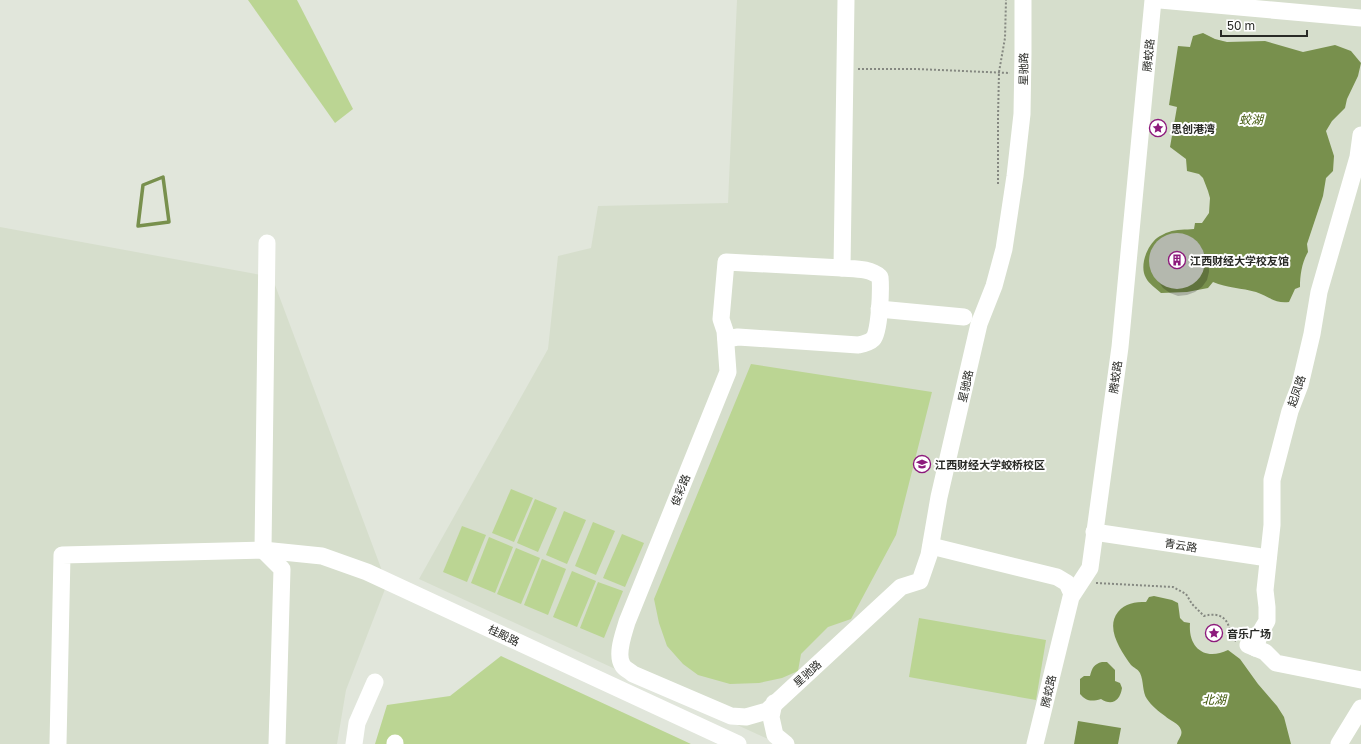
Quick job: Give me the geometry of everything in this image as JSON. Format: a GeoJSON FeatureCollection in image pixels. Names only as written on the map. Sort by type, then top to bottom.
{"type":"FeatureCollection","features":[{"type":"Feature","properties":{"kind":"street"},"geometry":{"type":"LineString","coordinates":[[726,339],[738,337],[858,345],[872,341],[875,336],[879,309],[881,285],[880,277],[875,272],[842,268],[846,0]]}},
{"type":"Feature","properties":{"kind":"street","name":"星驰路"},"geometry":{"type":"LineString","coordinates":[[774,703],[901,588],[920,581],[929,555],[939,497],[979,324],[994,286],[1004,249],[1022,114],[1023,0]]}},
{"type":"Feature","properties":{"kind":"street","name":"腾蛟路"},"geometry":{"type":"LineString","coordinates":[[1035,744],[1071,597],[1090,568],[1120,347],[1153,0]]}},
{"type":"Feature","properties":{"kind":"street"},"geometry":{"type":"LineString","coordinates":[[1160,0],[1361,18]]}},
{"type":"Feature","properties":{"kind":"street","name":"起凤路"},"geometry":{"type":"LineString","coordinates":[[1252,646],[1267,621],[1268,607],[1265,590],[1272,525],[1272,480],[1290,411],[1300,385],[1312,334],[1319,292],[1358,157],[1361,135]]}},
{"type":"Feature","properties":{"kind":"street"},"geometry":{"type":"LineString","coordinates":[[267,242],[263,550],[282,568],[277,744]]}},
{"type":"Feature","properties":{"kind":"street","name":"俊彩路"},"geometry":{"type":"LineString","coordinates":[[774,703],[767,711],[746,717],[731,716],[633,674],[622,665],[620,654],[627,622],[728,372],[726,331],[721,319],[726,262],[842,268]]}},
{"type":"Feature","properties":{"kind":"street"},"geometry":{"type":"LineString","coordinates":[[879,309],[964,317]]}},
{"type":"Feature","properties":{"kind":"street","name":"青云路"},"geometry":{"type":"LineString","coordinates":[[1094,532],[1268,558]]}},
{"type":"Feature","properties":{"kind":"street"},"geometry":{"type":"LineString","coordinates":[[931,546],[1057,577],[1077,588]]}},
{"type":"Feature","properties":{"kind":"street","name":"桂殿路"},"geometry":{"type":"LineString","coordinates":[[58,744],[62,554],[263,550],[322,556],[366,572],[738,744]]}},
{"type":"Feature","properties":{"kind":"street"},"geometry":{"type":"LineString","coordinates":[[1252,646],[1265,652],[1276,663],[1361,680]]}},
{"type":"Feature","properties":{"kind":"street"},"geometry":{"type":"LineString","coordinates":[[354,744],[357,723],[376,682]]}},
{"type":"Feature","properties":{"kind":"street"},"geometry":{"type":"LineString","coordinates":[[774,703],[771,717],[775,735],[786,744]]}},
{"type":"Feature","properties":{"kind":"street"},"geometry":{"type":"LineString","coordinates":[[1340,744],[1361,708]]}},
{"type":"Feature","properties":{"kind":"path"},"geometry":{"type":"LineString","coordinates":[[998,184],[999,72],[1005,38],[1006,0]]}},
{"type":"Feature","properties":{"kind":"path"},"geometry":{"type":"LineString","coordinates":[[845,69],[916,69],[999,72]]}},
{"type":"Feature","properties":{"kind":"path"},"geometry":{"type":"LineString","coordinates":[[1077,588],[1096,583],[1173,587],[1186,594],[1192,604],[1204,616],[1212,614],[1221,617],[1228,622],[1230,638],[1252,646]]}},
{"type":"Feature","properties":{"kind":"shaded area"},"geometry":{"type":"Polygon","coordinates":[[[248,0],[297,0],[353,109],[335,123],[248,0]]]}},
{"type":"Feature","properties":{"kind":"shaded area","name":"江西财经大学蛟桥校区"},"geometry":{"type":"Polygon","coordinates":[[[737,0],[1361,0],[1361,744],[779,744],[419,579],[548,349],[558,256],[591,248],[598,206],[728,203],[737,0]]]}},
{"type":"Feature","properties":{"kind":"shaded area"},"geometry":{"type":"Polygon","coordinates":[[[0,227],[272,277],[387,584],[346,690],[337,744],[0,744],[0,227]]]}},
{"type":"Feature","properties":{"kind":"shaded area"},"geometry":{"type":"Polygon","coordinates":[[[751,364],[932,392],[896,535],[851,619],[828,627],[801,654],[798,671],[782,678],[759,683],[730,684],[698,675],[683,664],[667,646],[659,623],[654,599],[751,364]]]}},
{"type":"Feature","properties":{"kind":"shaded area"},"geometry":{"type":"Polygon","coordinates":[[[511,489],[533,498],[514,542],[492,533],[511,489]]]}},
{"type":"Feature","properties":{"kind":"shaded area"},"geometry":{"type":"Polygon","coordinates":[[[535,499],[557,508],[538,552],[517,543],[535,499]]]}},
{"type":"Feature","properties":{"kind":"shaded area"},"geometry":{"type":"Polygon","coordinates":[[[564,511],[586,520],[567,564],[546,555],[564,511]]]}},
{"type":"Feature","properties":{"kind":"shaded area"},"geometry":{"type":"Polygon","coordinates":[[[593,522],[615,531],[596,575],[575,566],[593,522]]]}},
{"type":"Feature","properties":{"kind":"shaded area"},"geometry":{"type":"Polygon","coordinates":[[[462,526],[486,535],[467,582],[443,572],[462,526]]]}},
{"type":"Feature","properties":{"kind":"shaded area"},"geometry":{"type":"Polygon","coordinates":[[[622,534],[644,543],[625,587],[603,578],[622,534]]]}},
{"type":"Feature","properties":{"kind":"shaded area"},"geometry":{"type":"Polygon","coordinates":[[[489,537],[513,547],[495,593],[471,583],[489,537]]]}},
{"type":"Feature","properties":{"kind":"shaded area"},"geometry":{"type":"Polygon","coordinates":[[[516,548],[540,558],[521,604],[497,594],[516,548]]]}},
{"type":"Feature","properties":{"kind":"shaded area"},"geometry":{"type":"Polygon","coordinates":[[[542,559],[566,569],[548,615],[524,605],[542,559]]]}},
{"type":"Feature","properties":{"kind":"shaded area"},"geometry":{"type":"Polygon","coordinates":[[[572,571],[596,581],[577,627],[553,617],[572,571]]]}},
{"type":"Feature","properties":{"kind":"shaded area"},"geometry":{"type":"Polygon","coordinates":[[[598,582],[623,591],[604,638],[580,628],[598,582]]]}},
{"type":"Feature","properties":{"kind":"shaded area"},"geometry":{"type":"Polygon","coordinates":[[[919,618],[1046,640],[1036,700],[909,677],[919,618]]]}},
{"type":"Feature","properties":{"kind":"shaded area"},"geometry":{"type":"Polygon","coordinates":[[[501,656],[691,744],[375,744],[387,705],[450,696],[501,656]]]}},
{"type":"Feature","properties":{"kind":"water","name":"蛟湖"},"geometry":{"type":"Polygon","coordinates":[[[1203,33],[1215,39],[1227,42],[1265,41],[1303,52],[1335,45],[1351,51],[1361,63],[1358,76],[1347,99],[1345,108],[1332,121],[1326,131],[1334,156],[1333,171],[1326,178],[1323,196],[1307,244],[1308,252],[1304,260],[1300,278],[1300,287],[1295,289],[1289,302],[1280,302],[1256,292],[1224,286],[1213,282],[1208,288],[1187,292],[1161,293],[1149,282],[1144,273],[1143,268],[1145,256],[1150,246],[1157,238],[1172,231],[1194,229],[1195,223],[1202,223],[1209,213],[1210,198],[1203,178],[1199,174],[1187,171],[1186,159],[1170,147],[1177,107],[1169,105],[1178,46],[1190,47],[1193,36],[1203,33]]]}},
{"type":"Feature","properties":{"kind":"water","name":"北湖"},"geometry":{"type":"Polygon","coordinates":[[[1154,596],[1178,603],[1180,618],[1184,622],[1190,623],[1192,639],[1200,650],[1205,653],[1212,654],[1228,650],[1240,659],[1284,717],[1291,744],[1177,744],[1181,734],[1180,728],[1147,699],[1144,693],[1140,673],[1131,665],[1123,653],[1114,632],[1114,618],[1121,609],[1130,604],[1146,602],[1149,597],[1154,596]]]}},
{"type":"Feature","properties":{"kind":"water"},"geometry":{"type":"Polygon","coordinates":[[[1102,662],[1107,662],[1115,670],[1115,681],[1120,683],[1122,688],[1117,699],[1112,702],[1101,699],[1089,700],[1080,694],[1080,679],[1084,676],[1090,676],[1094,667],[1102,662]]]}},
{"type":"Feature","properties":{"kind":"water"},"geometry":{"type":"Polygon","coordinates":[[[1078,721],[1121,728],[1118,744],[1074,744],[1078,721]]]}},
{"type":"Feature","properties":{"kind":"building","name":"江西财经大学校友馆"},"geometry":{"type":"Polygon","coordinates":[[[1172,233],[1182,233],[1197,241],[1203,250],[1205,261],[1203,272],[1197,281],[1182,289],[1172,289],[1161,284],[1154,277],[1149,266],[1149,256],[1154,245],[1161,238],[1172,233]]]}},
{"type":"Feature","properties":{"kind":"waterway"},"geometry":{"type":"LineString","coordinates":[[163,177],[169,222],[138,226],[143,185],[163,177]]}},
{"type":"Feature","properties":{"kind":"place","name":"思创港湾"},"geometry":{"type":"Point","coordinates":[1158,128]}},
{"type":"Feature","properties":{"kind":"place","name":"江西财经大学校友馆"},"geometry":{"type":"Point","coordinates":[1177,260]}},
{"type":"Feature","properties":{"kind":"place","name":"江西财经大学蛟桥校区"},"geometry":{"type":"Point","coordinates":[922,464]}},
{"type":"Feature","properties":{"kind":"place","name":"音乐广场"},"geometry":{"type":"Point","coordinates":[1214,633]}}]}
